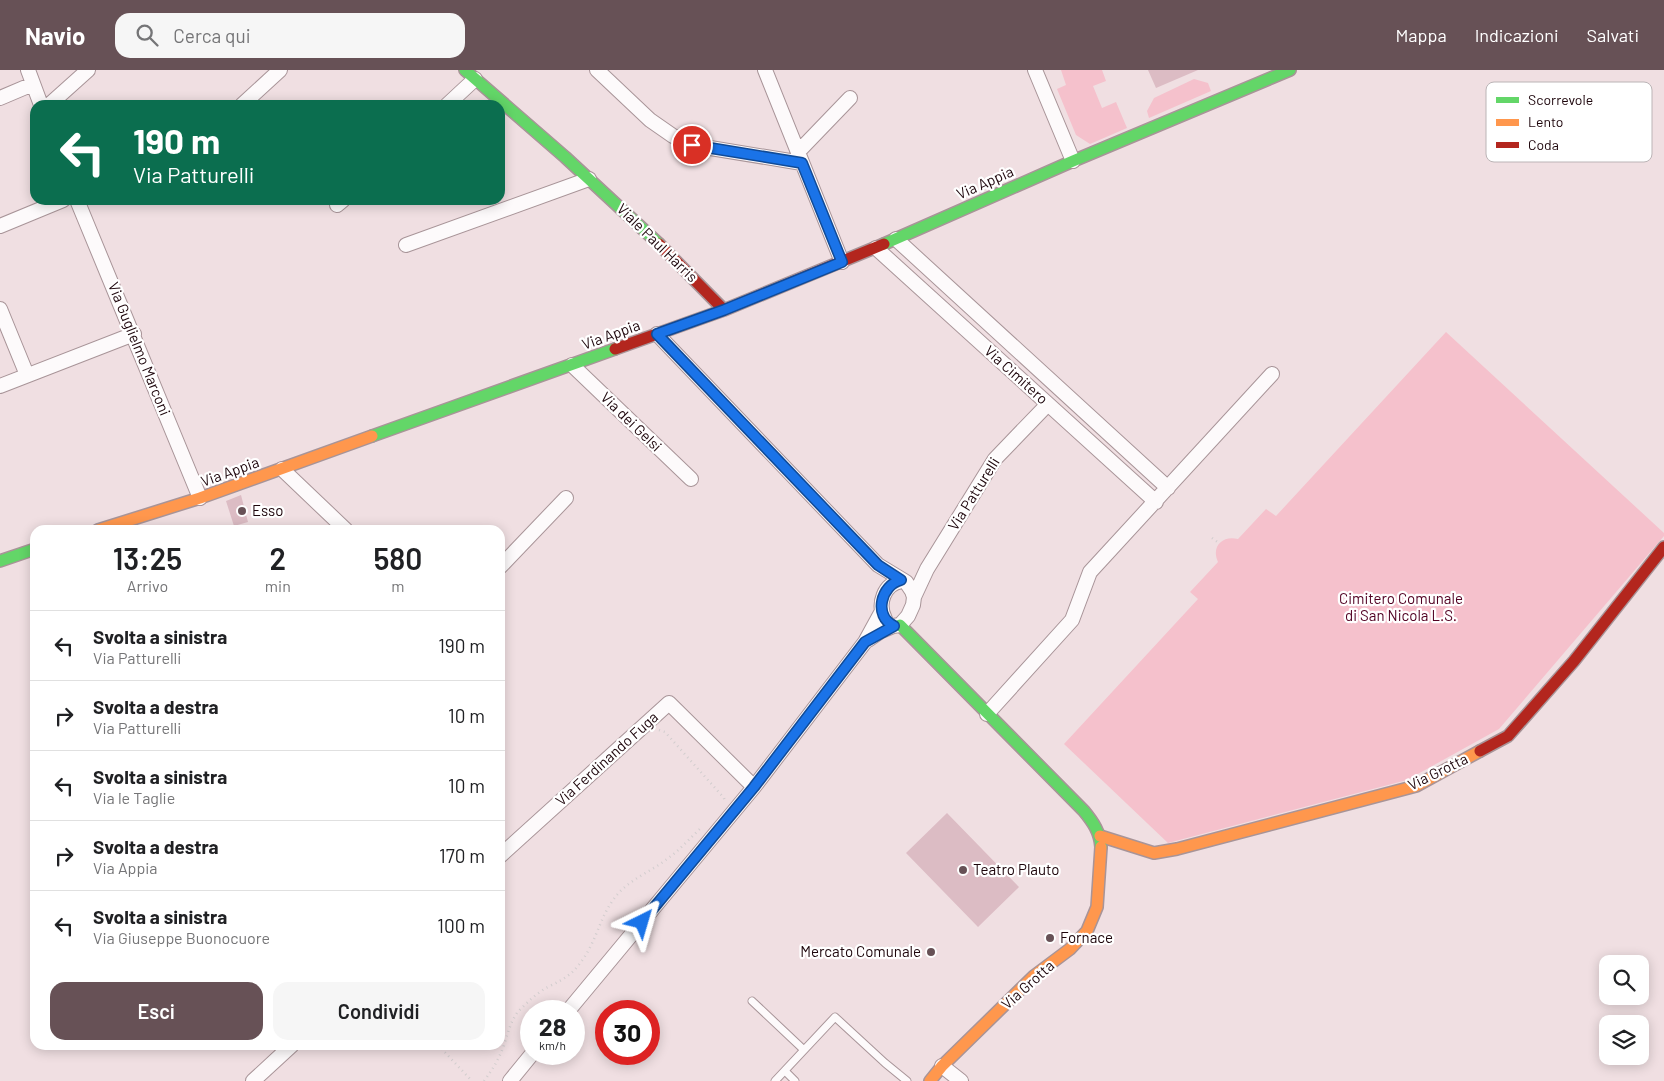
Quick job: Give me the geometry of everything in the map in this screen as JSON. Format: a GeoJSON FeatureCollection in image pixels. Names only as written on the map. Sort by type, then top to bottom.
{"type":"FeatureCollection","features":[{"type":"Feature","properties":{"kind":"street"},"geometry":{"type":"LineString","coordinates":[[28,70],[39,100]]}},
{"type":"Feature","properties":{"kind":"street"},"geometry":{"type":"LineString","coordinates":[[55,100],[88,70]]}},
{"type":"Feature","properties":{"kind":"street"},"geometry":{"type":"LineString","coordinates":[[247,100],[280,70]]}},
{"type":"Feature","properties":{"kind":"street"},"geometry":{"type":"LineString","coordinates":[[597,70],[650,120],[673,136],[692,145],[800,157]]}},
{"type":"Feature","properties":{"kind":"street"},"geometry":{"type":"LineString","coordinates":[[765,70],[842,262]]}},
{"type":"Feature","properties":{"kind":"street"},"geometry":{"type":"LineString","coordinates":[[1034,70],[1073,161]]}},
{"type":"Feature","properties":{"kind":"street","name":"Via Appia"},"geometry":{"type":"LineString","coordinates":[[120,525],[282,469],[724,310],[896,240],[1073,161],[1290,70]]}},
{"type":"Feature","properties":{"kind":"street","name":"Viale Paul Harris"},"geometry":{"type":"LineString","coordinates":[[451,100],[470,75],[499,100]]}},
{"type":"Feature","properties":{"kind":"street"},"geometry":{"type":"LineString","coordinates":[[0,98],[33,84]]}},
{"type":"Feature","properties":{"kind":"street"},"geometry":{"type":"LineString","coordinates":[[800,157],[850,98]]}},
{"type":"Feature","properties":{"kind":"street","name":"Viale Paul Harris"},"geometry":{"type":"LineString","coordinates":[[505,105],[650,234],[724,310]]}},
{"type":"Feature","properties":{"kind":"street"},"geometry":{"type":"LineString","coordinates":[[406,245],[589,178]]}},
{"type":"Feature","properties":{"kind":"street"},"geometry":{"type":"LineString","coordinates":[[0,226],[52,205]]}},
{"type":"Feature","properties":{"kind":"street","name":"Via Guglielmo Marconi"},"geometry":{"type":"LineString","coordinates":[[79,205],[134,334],[200,498]]}},
{"type":"Feature","properties":{"kind":"street","name":"Via Cimitero"},"geometry":{"type":"LineString","coordinates":[[896,240],[1168,488]]}},
{"type":"Feature","properties":{"kind":"street","name":"Via Cimitero"},"geometry":{"type":"LineString","coordinates":[[876,248],[1156,502]]}},
{"type":"Feature","properties":{"kind":"street"},"geometry":{"type":"LineString","coordinates":[[0,309],[27,375]]}},
{"type":"Feature","properties":{"kind":"street"},"geometry":{"type":"LineString","coordinates":[[0,386],[134,334]]}},
{"type":"Feature","properties":{"kind":"street"},"geometry":{"type":"LineString","coordinates":[[657,334],[878,565],[904,582],[914,598]]}},
{"type":"Feature","properties":{"kind":"street","name":"Via dei Gelsi"},"geometry":{"type":"LineString","coordinates":[[572,365],[691,479]]}},
{"type":"Feature","properties":{"kind":"street"},"geometry":{"type":"LineString","coordinates":[[987,714],[1072,620],[1090,572],[1272,374]]}},
{"type":"Feature","properties":{"kind":"street","name":"Via Patturelli"},"geometry":{"type":"LineString","coordinates":[[900,622],[914,598],[927,569],[995,459],[1048,404]]}},
{"type":"Feature","properties":{"kind":"street"},"geometry":{"type":"LineString","coordinates":[[282,469],[341,525]]}},
{"type":"Feature","properties":{"kind":"street"},"geometry":{"type":"LineString","coordinates":[[505,562],[566,498]]}},
{"type":"Feature","properties":{"kind":"street","name":"Via Grotta"},"geometry":{"type":"LineString","coordinates":[[1100,836],[1154,853],[1177,849],[1416,786],[1508,736],[1574,660],[1664,547]]}},
{"type":"Feature","properties":{"kind":"street"},"geometry":{"type":"LineString","coordinates":[[0,560],[30,551]]}},
{"type":"Feature","properties":{"kind":"street"},"geometry":{"type":"LineString","coordinates":[[878,565],[888,589],[882,601],[882,611],[886,620],[900,622]]}},
{"type":"Feature","properties":{"kind":"street","name":"Via Patturelli"},"geometry":{"type":"LineString","coordinates":[[888,589],[896,582],[904,582],[927,569]]}},
{"type":"Feature","properties":{"kind":"street"},"geometry":{"type":"LineString","coordinates":[[577,1000],[754,787],[865,642],[882,611]]}},
{"type":"Feature","properties":{"kind":"street"},"geometry":{"type":"LineString","coordinates":[[865,642],[900,622]]}},
{"type":"Feature","properties":{"kind":"street","name":"Via Grotta"},"geometry":{"type":"LineString","coordinates":[[900,622],[987,714],[1084,810],[1094,823],[1100,836],[1101,847],[1098,900],[1093,920],[1087,931],[1070,949],[1034,976],[942,1066],[930,1081]]}},
{"type":"Feature","properties":{"kind":"street","name":"Via Ferdinando Fuga"},"geometry":{"type":"LineString","coordinates":[[505,851],[669,703],[754,787]]}},
{"type":"Feature","properties":{"kind":"street"},"geometry":{"type":"LineString","coordinates":[[253,1081],[287,1050]]}},
{"type":"Feature","properties":{"kind":"street"},"geometry":{"type":"LineString","coordinates":[[510,1081],[523,1065]]}},
{"type":"Feature","properties":{"kind":"street"},"geometry":{"type":"LineString","coordinates":[[942,1066],[961,1081]]}},
{"type":"Feature","properties":{"kind":"lane"},"geometry":{"type":"LineString","coordinates":[[752,1001],[804,1050]]}},
{"type":"Feature","properties":{"kind":"lane"},"geometry":{"type":"LineString","coordinates":[[775,1081],[835,1017],[906,1081]]}},
{"type":"Feature","properties":{"kind":"lane"},"geometry":{"type":"LineString","coordinates":[[785,1071],[795,1081]]}},
{"type":"Feature","properties":{"kind":"path"},"geometry":{"type":"LineString","coordinates":[[1212,538],[1219,543]]}},
{"type":"Feature","properties":{"kind":"path"},"geometry":{"type":"LineString","coordinates":[[652,731],[665,732],[724,798],[725,804]]}},
{"type":"Feature","properties":{"kind":"path"},"geometry":{"type":"LineString","coordinates":[[505,1042],[509,1026],[517,1013],[532,999],[568,976],[578,966],[596,937],[605,911],[621,890],[640,875],[669,858],[705,824]]}},
{"type":"Feature","properties":{"kind":"path"},"geometry":{"type":"LineString","coordinates":[[443,1050],[472,1081]]}},
{"type":"Feature","properties":{"kind":"path"},"geometry":{"type":"LineString","coordinates":[[484,1081],[496,1066],[502,1050]]}},
{"type":"Feature","properties":{"kind":"green space"},"geometry":{"type":"Polygon","coordinates":[[[1061,70],[1102,70],[1106,81],[1093,86],[1102,108],[1116,102],[1127,128],[1090,144],[1076,135],[1057,89],[1066,85],[1061,70]]]}},
{"type":"Feature","properties":{"kind":"green space"},"geometry":{"type":"Polygon","coordinates":[[[1194,79],[1208,83],[1211,91],[1149,118],[1147,111],[1154,98],[1194,79]]]}},
{"type":"Feature","properties":{"kind":"green space","name":"Cimitero Comunale di San Nicola L.S."},"geometry":{"type":"Polygon","coordinates":[[[1446,332],[1664,533],[1664,536],[1499,729],[1407,780],[1168,843],[1064,744],[1198,599],[1190,592],[1218,562],[1216,552],[1219,543],[1227,539],[1238,539],[1266,509],[1276,516],[1446,332]]]}},
{"type":"Feature","properties":{"kind":"building"},"geometry":{"type":"Polygon","coordinates":[[[1148,70],[1198,70],[1156,88],[1148,70]]]}},
{"type":"Feature","properties":{"kind":"building"},"geometry":{"type":"Polygon","coordinates":[[[241,495],[248,522],[234,525],[226,501],[241,495]]]}},
{"type":"Feature","properties":{"kind":"building","name":"Teatro Plauto"},"geometry":{"type":"Polygon","coordinates":[[[947,813],[1019,887],[978,927],[906,853],[947,813]]]}},
{"type":"Feature","properties":{"kind":"traffic: fast"},"geometry":{"type":"LineString","coordinates":[[465,70],[499,100]]}},
{"type":"Feature","properties":{"kind":"traffic: fast"},"geometry":{"type":"LineString","coordinates":[[884,244],[1073,161],[1290,70]]}},
{"type":"Feature","properties":{"kind":"traffic: fast"},"geometry":{"type":"LineString","coordinates":[[505,105],[565,157],[659,244]]}},
{"type":"Feature","properties":{"kind":"traffic: fast"},"geometry":{"type":"LineString","coordinates":[[372,436],[615,349]]}},
{"type":"Feature","properties":{"kind":"traffic: fast"},"geometry":{"type":"LineString","coordinates":[[0,561],[30,551]]}},
{"type":"Feature","properties":{"kind":"traffic: fast"},"geometry":{"type":"LineString","coordinates":[[900,625],[1084,811],[1096,828],[1101,847]]}},
{"type":"Feature","properties":{"kind":"traffic: slow"},"geometry":{"type":"LineString","coordinates":[[114,525],[200,498],[372,436]]}},
{"type":"Feature","properties":{"kind":"traffic: slow"},"geometry":{"type":"LineString","coordinates":[[1100,836],[1154,853],[1177,849],[1416,786],[1480,751]]}},
{"type":"Feature","properties":{"kind":"traffic: slow"},"geometry":{"type":"LineString","coordinates":[[930,1081],[942,1066],[1034,976],[1070,949],[1087,931],[1097,907],[1101,847]]}},
{"type":"Feature","properties":{"kind":"traffic: jam"},"geometry":{"type":"LineString","coordinates":[[659,244],[724,310]]}},
{"type":"Feature","properties":{"kind":"traffic: jam"},"geometry":{"type":"LineString","coordinates":[[615,349],[724,310],[884,244]]}},
{"type":"Feature","properties":{"kind":"traffic: jam"},"geometry":{"type":"LineString","coordinates":[[1480,751],[1508,736],[1574,661],[1664,547]]}},
{"type":"Feature","properties":{"kind":"place","name":"Esso"},"geometry":{"type":"Point","coordinates":[242,511]}},
{"type":"Feature","properties":{"kind":"place","name":"Teatro Plauto"},"geometry":{"type":"Point","coordinates":[963,870]}},
{"type":"Feature","properties":{"kind":"place","name":"Fornace"},"geometry":{"type":"Point","coordinates":[1050,938]}},
{"type":"Feature","properties":{"kind":"place","name":"Mercato Comunale"},"geometry":{"type":"Point","coordinates":[931,952]}},
{"type":"Feature","properties":{"kind":"route"},"geometry":{"type":"LineString","coordinates":[[642,922],[754,787],[865,642],[881,631],[894,626],[889,624],[882,614],[882,601],[891,585],[901,580],[878,565],[657,334],[724,310],[842,262],[802,163],[692,145]]}}]}
